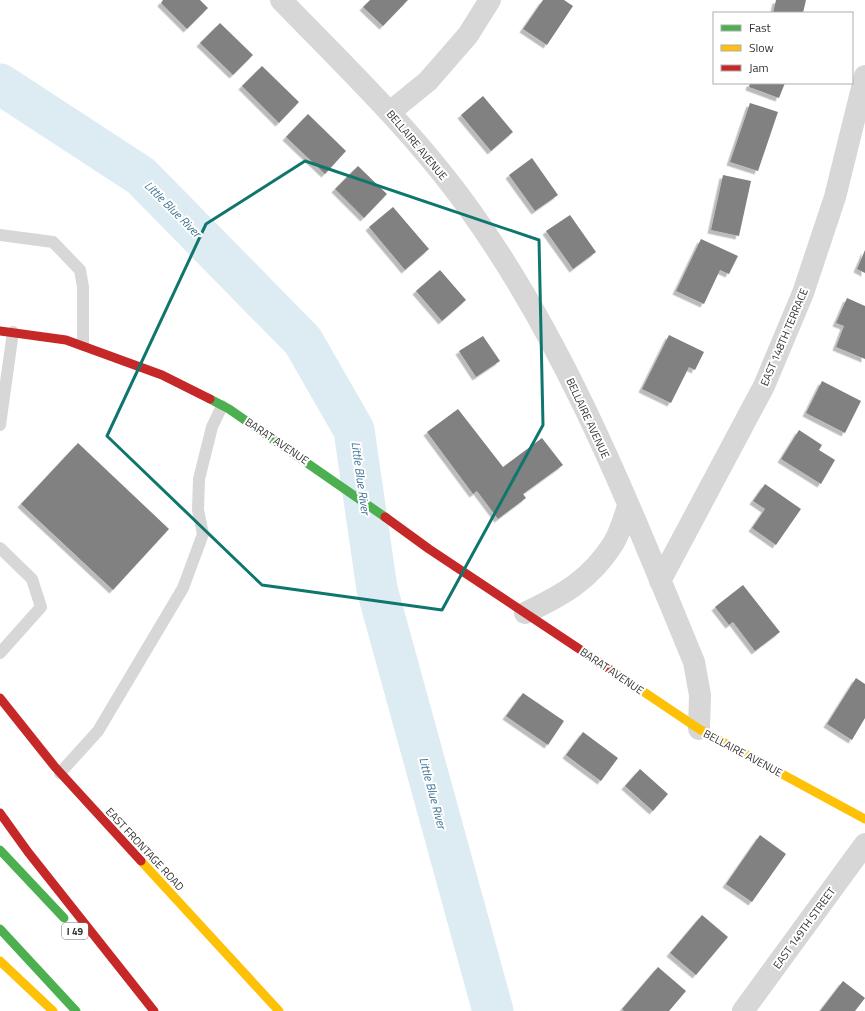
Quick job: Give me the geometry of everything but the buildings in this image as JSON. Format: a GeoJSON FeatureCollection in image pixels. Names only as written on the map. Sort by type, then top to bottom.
{"type":"FeatureCollection","features":[{"type":"Feature","properties":{"kind":"main road","name":"BARAT AVENUE"},"geometry":{"type":"LineString","coordinates":[[0,331],[66,340],[82,345],[162,375],[222,406],[309,463],[429,549],[699,729]]}},
{"type":"Feature","properties":{"kind":"main road","name":"EAST FRONTAGE ROAD"},"geometry":{"type":"LineString","coordinates":[[0,698],[60,772],[279,1011]]}},
{"type":"Feature","properties":{"kind":"main road","name":"BELLAIRE AVENUE"},"geometry":{"type":"LineString","coordinates":[[699,729],[865,819]]}},
{"type":"Feature","properties":{"kind":"main road"},"geometry":{"type":"LineString","coordinates":[[0,813],[37,864],[154,1011]]}},
{"type":"Feature","properties":{"kind":"main road","name":"I 49"},"geometry":{"type":"LineString","coordinates":[[0,850],[70,925]]}},
{"type":"Feature","properties":{"kind":"main road"},"geometry":{"type":"LineString","coordinates":[[0,929],[76,1011]]}},
{"type":"Feature","properties":{"kind":"main road","name":"I 49"},"geometry":{"type":"LineString","coordinates":[[92,948],[151,1011]]}},
{"type":"Feature","properties":{"kind":"main road"},"geometry":{"type":"LineString","coordinates":[[0,961],[53,1011]]}},
{"type":"Feature","properties":{"kind":"street","name":"BELLAIRE AVENUE"},"geometry":{"type":"LineString","coordinates":[[281,0],[390,112],[466,205],[527,296],[587,411],[694,662],[700,695],[699,729]]}},
{"type":"Feature","properties":{"kind":"street"},"geometry":{"type":"LineString","coordinates":[[390,112],[428,81],[468,35],[490,0]]}},
{"type":"Feature","properties":{"kind":"street","name":"EAST 148TH TERRACE"},"geometry":{"type":"LineString","coordinates":[[660,581],[764,386],[803,293],[835,197],[865,76]]}},
{"type":"Feature","properties":{"kind":"street"},"geometry":{"type":"LineString","coordinates":[[525,613],[560,596],[592,572],[614,542],[628,506]]}},
{"type":"Feature","properties":{"kind":"street","name":"EAST 149TH STREET"},"geometry":{"type":"LineString","coordinates":[[743,1011],[865,844]]}},
{"type":"Feature","properties":{"kind":"lane"},"geometry":{"type":"LineString","coordinates":[[0,235],[53,242],[80,270],[83,287],[82,345]]}},
{"type":"Feature","properties":{"kind":"lane"},"geometry":{"type":"LineString","coordinates":[[0,425],[13,332]]}},
{"type":"Feature","properties":{"kind":"lane"},"geometry":{"type":"LineString","coordinates":[[60,772],[98,731],[183,588],[203,534],[198,510],[199,479],[212,427],[222,406]]}},
{"type":"Feature","properties":{"kind":"lane"},"geometry":{"type":"LineString","coordinates":[[0,548],[32,579],[41,607],[0,653]]}},
{"type":"Feature","properties":{"kind":"highlighted area"},"geometry":{"type":"Polygon","coordinates":[[[305,161],[539,240],[543,425],[442,610],[262,585],[107,436],[206,224],[305,161]]]}},
{"type":"Feature","properties":{"kind":"waterway","name":"Little Blue River"},"geometry":{"type":"LineString","coordinates":[[0,84],[141,176],[303,341],[354,430],[377,589],[493,1011]]}},
{"type":"Feature","properties":{"kind":"traffic: fast"},"geometry":{"type":"LineString","coordinates":[[210,399],[229,409],[385,517]]}},
{"type":"Feature","properties":{"kind":"traffic: fast"},"geometry":{"type":"LineString","coordinates":[[0,850],[64,918]]}},
{"type":"Feature","properties":{"kind":"traffic: fast"},"geometry":{"type":"LineString","coordinates":[[0,929],[76,1011]]}},
{"type":"Feature","properties":{"kind":"traffic: slow"},"geometry":{"type":"LineString","coordinates":[[638,688],[699,729],[865,819]]}},
{"type":"Feature","properties":{"kind":"traffic: slow"},"geometry":{"type":"LineString","coordinates":[[141,861],[279,1011]]}},
{"type":"Feature","properties":{"kind":"traffic: slow"},"geometry":{"type":"LineString","coordinates":[[0,961],[53,1011]]}},
{"type":"Feature","properties":{"kind":"traffic: jam"},"geometry":{"type":"LineString","coordinates":[[0,331],[66,340],[162,375],[210,399]]}},
{"type":"Feature","properties":{"kind":"traffic: jam"},"geometry":{"type":"LineString","coordinates":[[385,517],[429,549],[638,688]]}},
{"type":"Feature","properties":{"kind":"traffic: jam"},"geometry":{"type":"LineString","coordinates":[[0,698],[55,767],[141,861]]}},
{"type":"Feature","properties":{"kind":"traffic: jam"},"geometry":{"type":"LineString","coordinates":[[0,813],[28,852],[154,1011]]}}]}
